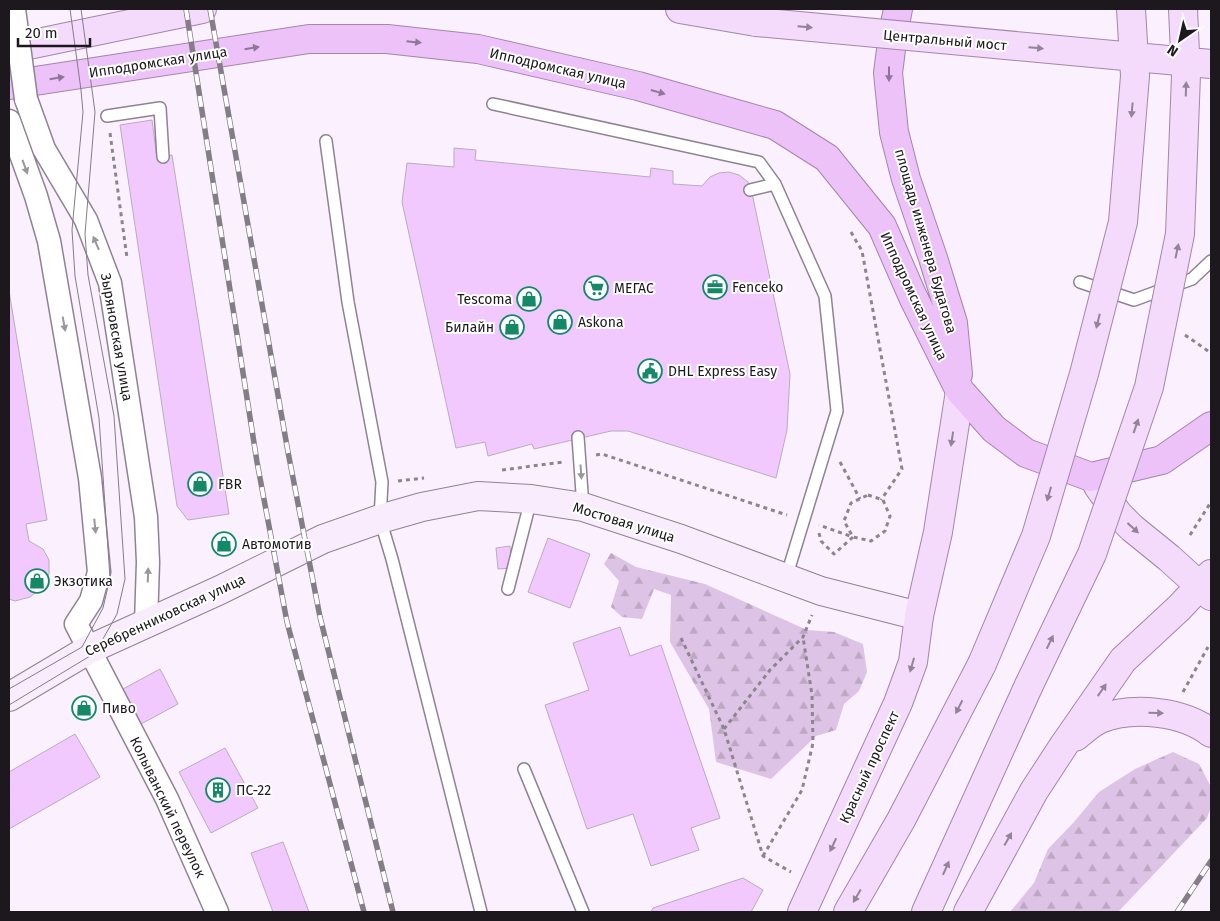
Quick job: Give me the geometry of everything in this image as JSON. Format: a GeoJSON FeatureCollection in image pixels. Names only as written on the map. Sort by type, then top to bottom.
{"type":"FeatureCollection","features":[{"type":"Feature","properties":{"kind":"highway","name":"площадь инженера Будагова"},"geometry":{"type":"LineString","coordinates":[[898,9],[888,73],[894,132],[906,179],[953,323],[960,391]]}},
{"type":"Feature","properties":{"kind":"highway","name":"Ипподромская улица"},"geometry":{"type":"LineString","coordinates":[[18,92],[309,39],[387,38],[478,49],[638,86],[775,125],[827,158],[882,226],[913,297],[960,391]]}},
{"type":"Feature","properties":{"kind":"highway"},"geometry":{"type":"LineString","coordinates":[[960,391],[994,429],[1026,453],[1092,477],[1162,460],[1211,426]]}},
{"type":"Feature","properties":{"kind":"main road"},"geometry":{"type":"LineString","coordinates":[[9,48],[202,9]]}},
{"type":"Feature","properties":{"kind":"main road","name":"Центральный мост"},"geometry":{"type":"LineString","coordinates":[[680,9],[756,22],[1211,64]]}},
{"type":"Feature","properties":{"kind":"main road"},"geometry":{"type":"LineString","coordinates":[[848,912],[901,820],[982,664],[1036,536],[1084,374],[1123,222],[1135,76],[1132,9]]}},
{"type":"Feature","properties":{"kind":"main road"},"geometry":{"type":"LineString","coordinates":[[926,912],[1028,686],[1092,554],[1149,387],[1180,234],[1186,75],[1183,9]]}},
{"type":"Feature","properties":{"kind":"main road","name":"Красный проспект"},"geometry":{"type":"LineString","coordinates":[[802,912],[898,703],[913,662],[919,616],[938,532],[960,391]]}},
{"type":"Feature","properties":{"kind":"main road"},"geometry":{"type":"LineString","coordinates":[[968,912],[1034,791],[1123,660],[1179,608],[1208,585],[1132,528],[1118,514],[1092,477]]}},
{"type":"Feature","properties":{"kind":"main road"},"geometry":{"type":"LineString","coordinates":[[1064,745],[1099,720],[1122,712],[1170,714],[1211,732]]}},
{"type":"Feature","properties":{"kind":"street","name":"Зыряновская улица"},"geometry":{"type":"LineString","coordinates":[[14,9],[18,92],[44,149],[86,220],[110,283],[146,517],[148,562],[146,624]]}},
{"type":"Feature","properties":{"kind":"street"},"geometry":{"type":"LineString","coordinates":[[9,121],[36,196],[49,241],[90,478],[99,572],[91,601],[76,624],[88,650]]}},
{"type":"Feature","properties":{"kind":"street","name":"Мостовая улица"},"geometry":{"type":"LineString","coordinates":[[323,539],[422,507],[478,496],[531,499],[583,507],[681,539],[821,591],[919,616]]}},
{"type":"Feature","properties":{"kind":"street","name":"Серебренниковская улица"},"geometry":{"type":"LineString","coordinates":[[9,697],[88,650],[220,590],[323,539]]}},
{"type":"Feature","properties":{"kind":"street","name":"Колыванский переулок"},"geometry":{"type":"LineString","coordinates":[[88,650],[167,799],[217,912]]}},
{"type":"Feature","properties":{"kind":"lane"},"geometry":{"type":"LineString","coordinates":[[493,104],[760,162],[774,184],[825,296],[837,411],[786,578]]}},
{"type":"Feature","properties":{"kind":"lane"},"geometry":{"type":"LineString","coordinates":[[107,116],[160,108],[163,157]]}},
{"type":"Feature","properties":{"kind":"lane"},"geometry":{"type":"LineString","coordinates":[[326,141],[348,302],[382,482],[380,519],[481,912]]}},
{"type":"Feature","properties":{"kind":"lane"},"geometry":{"type":"LineString","coordinates":[[750,190],[774,184]]}},
{"type":"Feature","properties":{"kind":"lane"},"geometry":{"type":"LineString","coordinates":[[1080,282],[1134,300],[1192,279],[1211,261]]}},
{"type":"Feature","properties":{"kind":"lane"},"geometry":{"type":"LineString","coordinates":[[578,437],[583,507]]}},
{"type":"Feature","properties":{"kind":"lane"},"geometry":{"type":"LineString","coordinates":[[508,590],[531,499]]}},
{"type":"Feature","properties":{"kind":"lane"},"geometry":{"type":"LineString","coordinates":[[524,769],[583,912]]}},
{"type":"Feature","properties":{"kind":"path"},"geometry":{"type":"LineString","coordinates":[[850,229],[862,252],[902,469],[881,500]]}},
{"type":"Feature","properties":{"kind":"path"},"geometry":{"type":"LineString","coordinates":[[824,453],[840,461],[860,499]]}},
{"type":"Feature","properties":{"kind":"path"},"geometry":{"type":"LineString","coordinates":[[493,471],[580,460],[602,454],[853,537],[871,541],[885,531],[890,516],[884,500],[868,495],[851,503],[844,520],[853,537]]}},
{"type":"Feature","properties":{"kind":"path"},"geometry":{"type":"LineString","coordinates":[[382,482],[428,478]]}},
{"type":"Feature","properties":{"kind":"path"},"geometry":{"type":"LineString","coordinates":[[1190,535],[1211,502]]}},
{"type":"Feature","properties":{"kind":"path"},"geometry":{"type":"LineString","coordinates":[[834,554],[853,537]]}},
{"type":"Feature","properties":{"kind":"path"},"geometry":{"type":"LineString","coordinates":[[724,728],[770,670],[803,637],[812,614]]}},
{"type":"Feature","properties":{"kind":"path"},"geometry":{"type":"LineString","coordinates":[[763,856],[802,790],[813,743],[812,695],[803,637]]}},
{"type":"Feature","properties":{"kind":"path"},"geometry":{"type":"LineString","coordinates":[[681,638],[724,728],[763,856],[791,872]]}},
{"type":"Feature","properties":{"kind":"path"},"geometry":{"type":"LineString","coordinates":[[1180,697],[1208,647]]}},
{"type":"Feature","properties":{"kind":"green space"},"geometry":{"type":"Polygon","coordinates":[[[611,553],[636,567],[705,584],[807,630],[834,632],[863,644],[867,672],[859,691],[844,704],[836,730],[816,736],[771,779],[716,762],[709,709],[670,642],[671,595],[654,589],[642,619],[622,617],[611,607],[619,581],[604,564],[611,553]]]}},
{"type":"Feature","properties":{"kind":"green space"},"geometry":{"type":"Polygon","coordinates":[[[1173,752],[1199,764],[1211,787],[1211,807],[1207,818],[1118,912],[1010,912],[1034,883],[1048,849],[1099,792],[1135,769],[1173,752]]]}},
{"type":"Feature","properties":{"kind":"building"},"geometry":{"type":"Polygon","coordinates":[[[152,120],[157,158],[172,155],[229,514],[188,520],[177,506],[120,125],[152,120]]]}},
{"type":"Feature","properties":{"kind":"building","name":"МЕГАС"},"geometry":{"type":"Polygon","coordinates":[[[454,148],[476,150],[475,160],[650,177],[651,168],[673,171],[673,184],[702,186],[710,177],[719,173],[729,172],[739,175],[748,182],[752,193],[790,374],[787,430],[776,478],[628,431],[611,431],[534,449],[532,444],[488,456],[485,442],[456,448],[402,202],[407,163],[454,167],[454,148]]]}},
{"type":"Feature","properties":{"kind":"building"},"geometry":{"type":"Polygon","coordinates":[[[9,291],[47,520],[26,524],[29,541],[43,549],[49,560],[49,574],[42,587],[30,597],[15,601],[9,599],[9,291]]]}},
{"type":"Feature","properties":{"kind":"building"},"geometry":{"type":"Polygon","coordinates":[[[548,538],[590,554],[570,608],[528,592],[548,538]]]}},
{"type":"Feature","properties":{"kind":"building"},"geometry":{"type":"Polygon","coordinates":[[[510,546],[512,568],[498,569],[496,548],[510,546]]]}},
{"type":"Feature","properties":{"kind":"building"},"geometry":{"type":"Polygon","coordinates":[[[620,627],[630,656],[661,645],[720,818],[691,828],[699,850],[651,866],[633,814],[587,829],[545,705],[589,690],[573,643],[620,627]]]}},
{"type":"Feature","properties":{"kind":"building"},"geometry":{"type":"Polygon","coordinates":[[[160,669],[178,704],[141,724],[123,689],[160,669]]]}},
{"type":"Feature","properties":{"kind":"building"},"geometry":{"type":"Polygon","coordinates":[[[75,734],[100,777],[9,829],[9,772],[75,734]]]}},
{"type":"Feature","properties":{"kind":"building","name":"ПС-22"},"geometry":{"type":"Polygon","coordinates":[[[225,748],[258,808],[211,833],[179,772],[225,748]]]}},
{"type":"Feature","properties":{"kind":"building"},"geometry":{"type":"Polygon","coordinates":[[[283,842],[309,912],[273,912],[251,853],[283,842]]]}},
{"type":"Feature","properties":{"kind":"building"},"geometry":{"type":"Polygon","coordinates":[[[743,878],[763,890],[751,912],[651,912],[653,908],[743,878]]]}},
{"type":"Feature","properties":{"kind":"tram line"},"geometry":{"type":"LineString","coordinates":[[9,689],[82,647],[103,608],[110,578],[99,418],[75,276],[72,230],[83,112],[70,9]]}},
{"type":"Feature","properties":{"kind":"tram line"},"geometry":{"type":"LineString","coordinates":[[9,705],[95,653],[117,614],[125,579],[114,416],[88,275],[85,234],[95,112],[81,9]]}},
{"type":"Feature","properties":{"kind":"railway"},"geometry":{"type":"LineString","coordinates":[[186,9],[257,462],[287,622],[364,912]]}},
{"type":"Feature","properties":{"kind":"railway"},"geometry":{"type":"LineString","coordinates":[[210,9],[288,452],[320,617],[393,912]]}},
{"type":"Feature","properties":{"kind":"railway"},"geometry":{"type":"LineString","coordinates":[[1177,912],[1211,861]]}},
{"type":"Feature","properties":{"kind":"place","name":"Fenceko"},"geometry":{"type":"Point","coordinates":[715,287]}},
{"type":"Feature","properties":{"kind":"place","name":"МЕГАС"},"geometry":{"type":"Point","coordinates":[596,288]}},
{"type":"Feature","properties":{"kind":"place","name":"Tescoma"},"geometry":{"type":"Point","coordinates":[529,299]}},
{"type":"Feature","properties":{"kind":"place","name":"Askona"},"geometry":{"type":"Point","coordinates":[560,322]}},
{"type":"Feature","properties":{"kind":"place","name":"Билайн"},"geometry":{"type":"Point","coordinates":[512,327]}},
{"type":"Feature","properties":{"kind":"place","name":"DHL Express Easy"},"geometry":{"type":"Point","coordinates":[650,371]}},
{"type":"Feature","properties":{"kind":"place","name":"FBR"},"geometry":{"type":"Point","coordinates":[200,484]}},
{"type":"Feature","properties":{"kind":"place","name":"Автомотив"},"geometry":{"type":"Point","coordinates":[224,544]}},
{"type":"Feature","properties":{"kind":"place","name":"Экзотика"},"geometry":{"type":"Point","coordinates":[37,581]}},
{"type":"Feature","properties":{"kind":"place","name":"Пиво"},"geometry":{"type":"Point","coordinates":[84,708]}},
{"type":"Feature","properties":{"kind":"place","name":"ПС-22"},"geometry":{"type":"Point","coordinates":[218,790]}}]}
